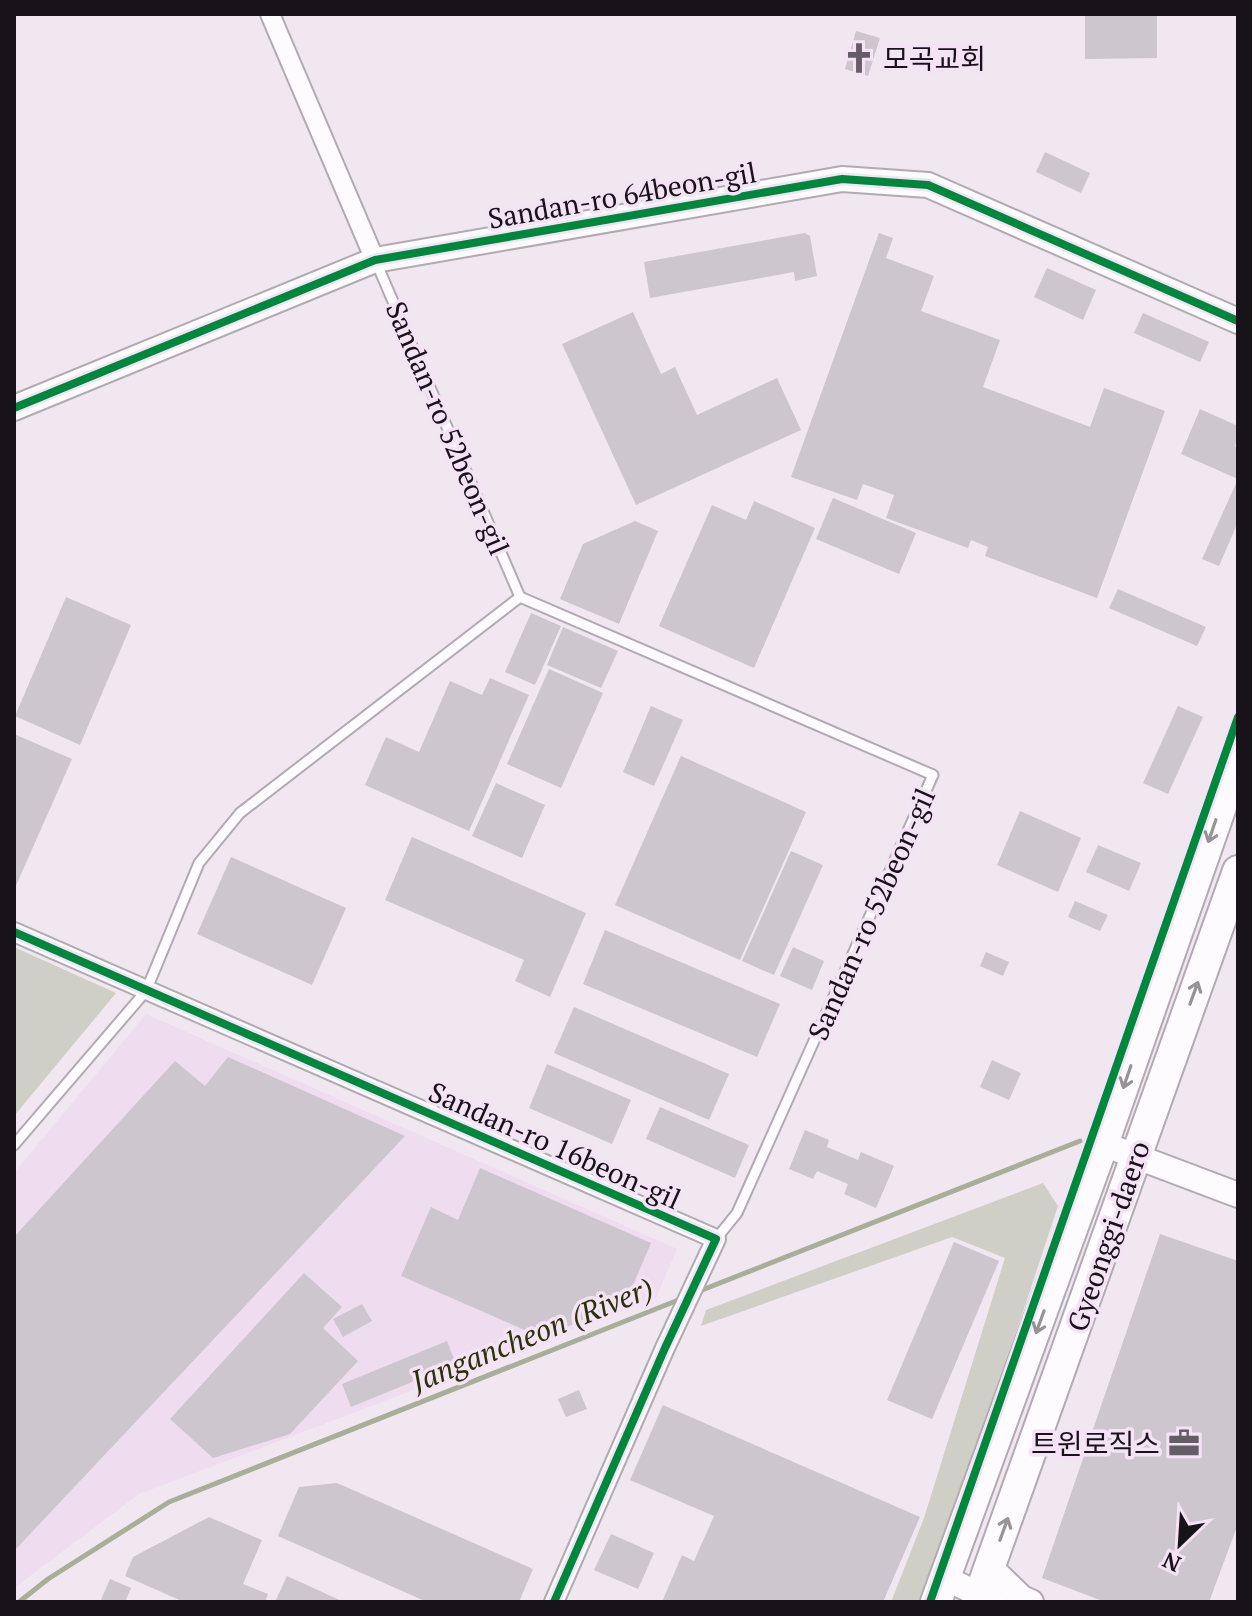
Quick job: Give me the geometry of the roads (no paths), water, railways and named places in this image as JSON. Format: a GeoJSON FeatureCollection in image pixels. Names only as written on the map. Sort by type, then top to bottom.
{"type":"FeatureCollection","features":[{"type":"Feature","properties":{"kind":"main road","name":"Gyeonggi-daero"},"geometry":{"type":"LineString","coordinates":[[940,1590],[1103,1144],[1238,758]]}},
{"type":"Feature","properties":{"kind":"main road","name":"Gyeonggi-daero"},"geometry":{"type":"LineString","coordinates":[[985,1594],[1238,871]]}},
{"type":"Feature","properties":{"kind":"street"},"geometry":{"type":"LineString","coordinates":[[270,14],[375,260]]}},
{"type":"Feature","properties":{"kind":"street","name":"Sandan-ro 64beon-gil"},"geometry":{"type":"LineString","coordinates":[[14,408],[375,260],[842,179],[928,185],[1238,321]]}},
{"type":"Feature","properties":{"kind":"street","name":"Sandan-ro 16beon-gil"},"geometry":{"type":"LineString","coordinates":[[14,932],[716,1239]]}},
{"type":"Feature","properties":{"kind":"street"},"geometry":{"type":"LineString","coordinates":[[1103,1144],[1238,1195]]}},
{"type":"Feature","properties":{"kind":"street"},"geometry":{"type":"LineString","coordinates":[[554,1602],[716,1239]]}},
{"type":"Feature","properties":{"kind":"street"},"geometry":{"type":"LineString","coordinates":[[940,1590],[1022,1598],[1031,1602]]}},
{"type":"Feature","properties":{"kind":"lane","name":"Sandan-ro 52beon-gil"},"geometry":{"type":"LineString","coordinates":[[375,260],[520,597],[933,775],[737,1213],[716,1239]]}},
{"type":"Feature","properties":{"kind":"lane"},"geometry":{"type":"LineString","coordinates":[[14,1145],[146,991],[199,863],[240,813],[520,597]]}},
{"type":"Feature","properties":{"kind":"waterway","name":"Jangancheon (River)"},"geometry":{"type":"LineString","coordinates":[[697,1292],[1080,1141]]}},
{"type":"Feature","properties":{"kind":"waterway","name":"Jangancheon (River)"},"geometry":{"type":"LineString","coordinates":[[19,1602],[48,1579],[169,1502],[681,1299]]}},
{"type":"Feature","properties":{"kind":"place","name":"모곡교회"},"geometry":{"type":"Point","coordinates":[859,58]}},
{"type":"Feature","properties":{"kind":"place","name":"트윈로직스"},"geometry":{"type":"Point","coordinates":[1184,1443]}}]}
